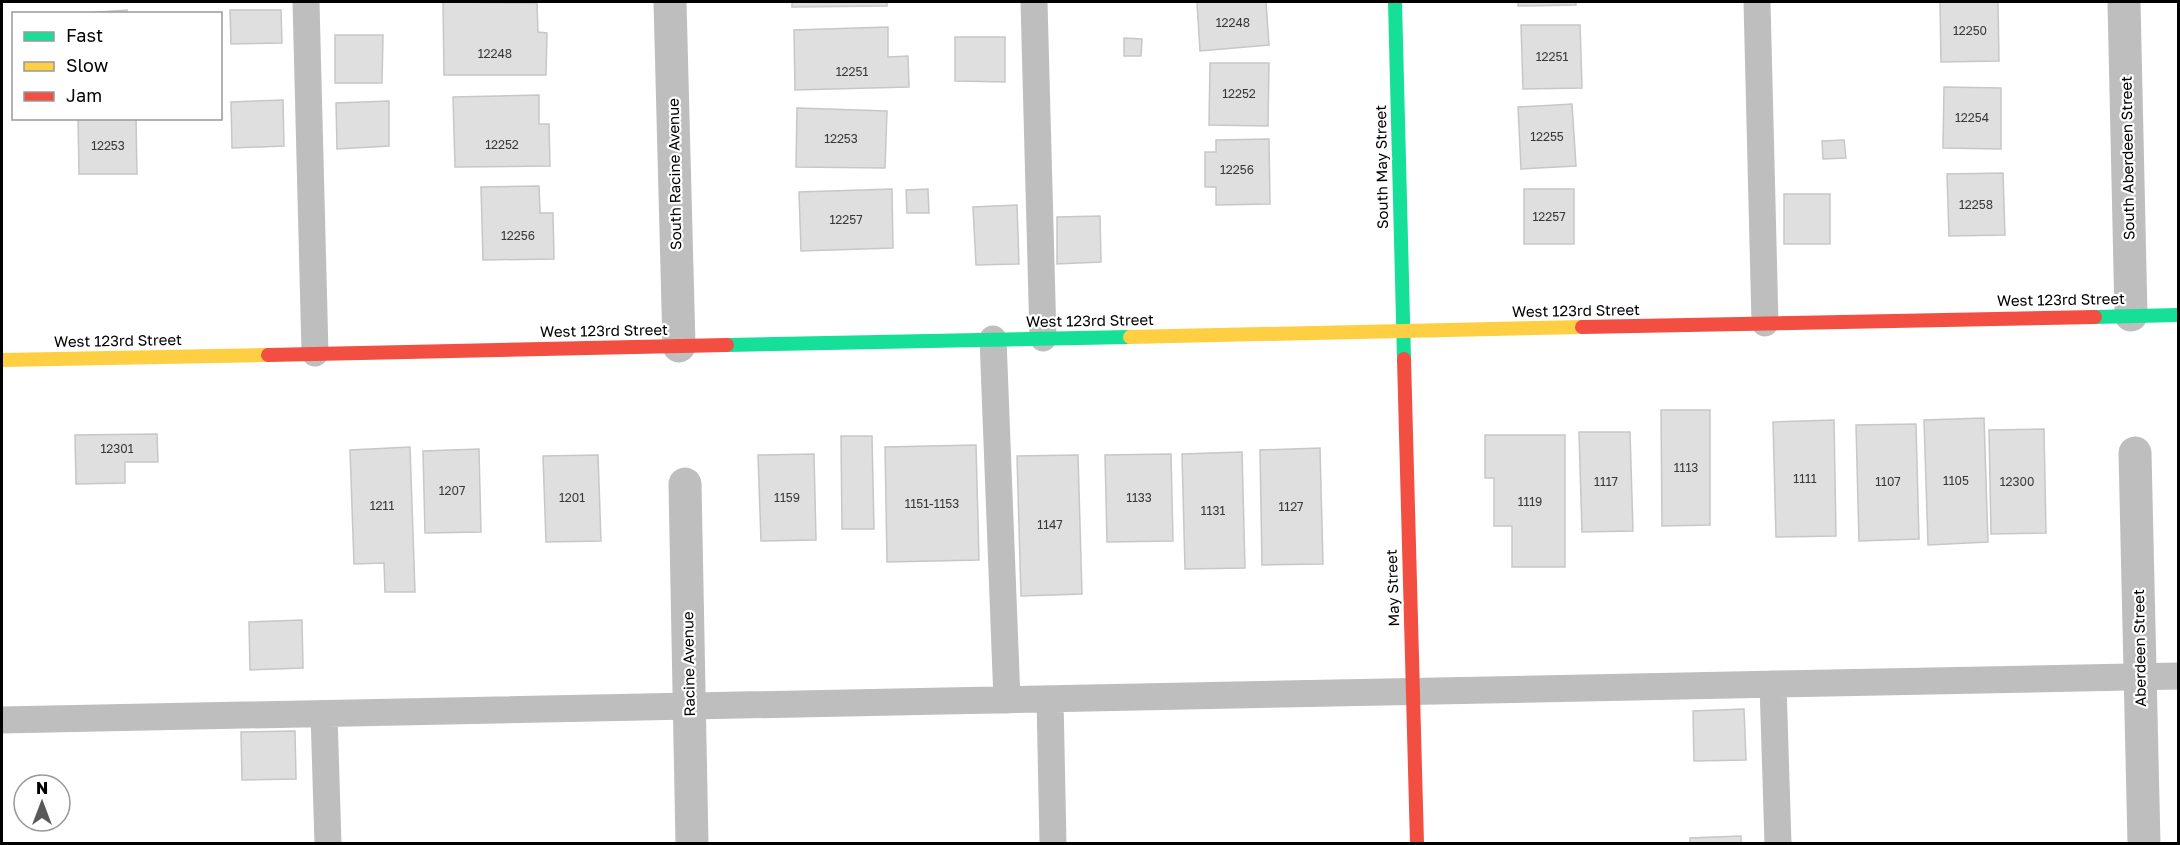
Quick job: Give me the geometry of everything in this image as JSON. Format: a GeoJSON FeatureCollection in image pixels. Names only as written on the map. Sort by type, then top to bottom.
{"type":"FeatureCollection","features":[{"type":"Feature","properties":{"kind":"street","name":"South Racine Avenue"},"geometry":{"type":"LineString","coordinates":[[670,2],[679,346]]}},
{"type":"Feature","properties":{"kind":"street","name":"South May Street"},"geometry":{"type":"LineString","coordinates":[[1395,2],[1403,331]]}},
{"type":"Feature","properties":{"kind":"street","name":"South Aberdeen Street"},"geometry":{"type":"LineString","coordinates":[[2124,2],[2131,315]]}},
{"type":"Feature","properties":{"kind":"street","name":"West 123rd Street"},"geometry":{"type":"LineString","coordinates":[[2,360],[2178,315]]}},
{"type":"Feature","properties":{"kind":"street","name":"May Street"},"geometry":{"type":"LineString","coordinates":[[1403,331],[1417,843]]}},
{"type":"Feature","properties":{"kind":"street","name":"Aberdeen Street"},"geometry":{"type":"LineString","coordinates":[[2135,453],[2144,843]]}},
{"type":"Feature","properties":{"kind":"street","name":"Racine Avenue"},"geometry":{"type":"LineString","coordinates":[[685,484],[692,843]]}},
{"type":"Feature","properties":{"kind":"lane"},"geometry":{"type":"LineString","coordinates":[[306,2],[315,354]]}},
{"type":"Feature","properties":{"kind":"lane"},"geometry":{"type":"LineString","coordinates":[[1034,2],[1043,338]]}},
{"type":"Feature","properties":{"kind":"lane"},"geometry":{"type":"LineString","coordinates":[[1757,2],[1765,323]]}},
{"type":"Feature","properties":{"kind":"lane"},"geometry":{"type":"LineString","coordinates":[[993,339],[1007,700]]}},
{"type":"Feature","properties":{"kind":"lane"},"geometry":{"type":"LineString","coordinates":[[2,720],[2178,676]]}},
{"type":"Feature","properties":{"kind":"lane"},"geometry":{"type":"LineString","coordinates":[[1773,684],[1778,843]]}},
{"type":"Feature","properties":{"kind":"lane"},"geometry":{"type":"LineString","coordinates":[[1050,699],[1053,843]]}},
{"type":"Feature","properties":{"kind":"lane"},"geometry":{"type":"LineString","coordinates":[[324,714],[328,843]]}},
{"type":"Feature","properties":{"kind":"building"},"geometry":{"type":"Polygon","coordinates":[[[443,2],[537,3],[538,32],[547,33],[546,75],[444,75],[443,2]]]}},
{"type":"Feature","properties":{"kind":"building"},"geometry":{"type":"Polygon","coordinates":[[[792,2],[887,2],[887,6],[792,7],[792,2]]]}},
{"type":"Feature","properties":{"kind":"building"},"geometry":{"type":"Polygon","coordinates":[[[1197,2],[1266,2],[1269,45],[1200,51],[1197,2]]]}},
{"type":"Feature","properties":{"kind":"building"},"geometry":{"type":"Polygon","coordinates":[[[1518,2],[1576,2],[1576,5],[1518,6],[1518,2]]]}},
{"type":"Feature","properties":{"kind":"building"},"geometry":{"type":"Polygon","coordinates":[[[1940,2],[1998,2],[1999,61],[1941,62],[1940,2]]]}},
{"type":"Feature","properties":{"kind":"building"},"geometry":{"type":"Polygon","coordinates":[[[127,10],[127,12],[98,12],[127,10]]]}},
{"type":"Feature","properties":{"kind":"building"},"geometry":{"type":"Polygon","coordinates":[[[230,10],[281,10],[282,43],[231,44],[230,10]]]}},
{"type":"Feature","properties":{"kind":"building"},"geometry":{"type":"Polygon","coordinates":[[[1521,25],[1580,25],[1582,88],[1523,89],[1521,25]]]}},
{"type":"Feature","properties":{"kind":"building"},"geometry":{"type":"Polygon","coordinates":[[[888,27],[888,57],[908,56],[909,87],[795,90],[794,30],[888,27]]]}},
{"type":"Feature","properties":{"kind":"building"},"geometry":{"type":"Polygon","coordinates":[[[335,35],[383,35],[382,83],[335,83],[335,35]]]}},
{"type":"Feature","properties":{"kind":"building"},"geometry":{"type":"Polygon","coordinates":[[[955,37],[1005,37],[1005,82],[955,81],[955,37]]]}},
{"type":"Feature","properties":{"kind":"building"},"geometry":{"type":"Polygon","coordinates":[[[1124,38],[1142,39],[1141,56],[1124,56],[1124,38]]]}},
{"type":"Feature","properties":{"kind":"building"},"geometry":{"type":"Polygon","coordinates":[[[1210,63],[1269,63],[1268,126],[1209,125],[1210,63]]]}},
{"type":"Feature","properties":{"kind":"building"},"geometry":{"type":"Polygon","coordinates":[[[1944,87],[2001,88],[2001,149],[1943,148],[1944,87]]]}},
{"type":"Feature","properties":{"kind":"building"},"geometry":{"type":"Polygon","coordinates":[[[539,95],[539,124],[549,124],[550,166],[455,167],[453,97],[539,95]]]}},
{"type":"Feature","properties":{"kind":"building"},"geometry":{"type":"Polygon","coordinates":[[[283,100],[284,146],[232,148],[231,102],[283,100]]]}},
{"type":"Feature","properties":{"kind":"building"},"geometry":{"type":"Polygon","coordinates":[[[389,101],[389,146],[337,149],[336,103],[389,101]]]}},
{"type":"Feature","properties":{"kind":"building"},"geometry":{"type":"Polygon","coordinates":[[[1572,104],[1576,166],[1521,169],[1518,107],[1572,104]]]}},
{"type":"Feature","properties":{"kind":"building"},"geometry":{"type":"Polygon","coordinates":[[[797,108],[887,111],[885,168],[796,167],[797,108]]]}},
{"type":"Feature","properties":{"kind":"building"},"geometry":{"type":"Polygon","coordinates":[[[78,120],[136,120],[137,174],[79,174],[78,120]]]}},
{"type":"Feature","properties":{"kind":"building"},"geometry":{"type":"Polygon","coordinates":[[[1269,139],[1270,204],[1216,205],[1216,187],[1205,187],[1205,152],[1216,152],[1216,140],[1269,139]]]}},
{"type":"Feature","properties":{"kind":"building"},"geometry":{"type":"Polygon","coordinates":[[[1844,140],[1846,158],[1823,159],[1822,141],[1844,140]]]}},
{"type":"Feature","properties":{"kind":"building"},"geometry":{"type":"Polygon","coordinates":[[[2003,173],[2005,235],[1949,236],[1947,174],[2003,173]]]}},
{"type":"Feature","properties":{"kind":"building"},"geometry":{"type":"Polygon","coordinates":[[[539,186],[540,213],[553,213],[554,259],[483,260],[481,187],[539,186]]]}},
{"type":"Feature","properties":{"kind":"building"},"geometry":{"type":"Polygon","coordinates":[[[892,189],[893,248],[801,251],[799,192],[892,189]]]}},
{"type":"Feature","properties":{"kind":"building"},"geometry":{"type":"Polygon","coordinates":[[[928,189],[929,213],[907,213],[906,190],[928,189]]]}},
{"type":"Feature","properties":{"kind":"building"},"geometry":{"type":"Polygon","coordinates":[[[1524,189],[1574,189],[1574,244],[1524,244],[1524,189]]]}},
{"type":"Feature","properties":{"kind":"building"},"geometry":{"type":"Polygon","coordinates":[[[1784,194],[1830,194],[1830,244],[1784,244],[1784,194]]]}},
{"type":"Feature","properties":{"kind":"building"},"geometry":{"type":"Polygon","coordinates":[[[1017,205],[1019,264],[976,265],[973,207],[1017,205]]]}},
{"type":"Feature","properties":{"kind":"building"},"geometry":{"type":"Polygon","coordinates":[[[1100,216],[1101,262],[1057,264],[1057,217],[1100,216]]]}},
{"type":"Feature","properties":{"kind":"building"},"geometry":{"type":"Polygon","coordinates":[[[1661,410],[1710,410],[1710,525],[1662,526],[1661,410]]]}},
{"type":"Feature","properties":{"kind":"building"},"geometry":{"type":"Polygon","coordinates":[[[1984,418],[1988,542],[1928,545],[1924,420],[1984,418]]]}},
{"type":"Feature","properties":{"kind":"building"},"geometry":{"type":"Polygon","coordinates":[[[1834,420],[1836,536],[1776,537],[1773,422],[1834,420]]]}},
{"type":"Feature","properties":{"kind":"building"},"geometry":{"type":"Polygon","coordinates":[[[1916,424],[1919,539],[1859,541],[1856,425],[1916,424]]]}},
{"type":"Feature","properties":{"kind":"building"},"geometry":{"type":"Polygon","coordinates":[[[2044,429],[2046,533],[1991,534],[1989,430],[2044,429]]]}},
{"type":"Feature","properties":{"kind":"building"},"geometry":{"type":"Polygon","coordinates":[[[1579,432],[1630,432],[1633,531],[1582,532],[1579,432]]]}},
{"type":"Feature","properties":{"kind":"building"},"geometry":{"type":"Polygon","coordinates":[[[157,434],[158,462],[125,462],[125,483],[76,484],[75,435],[157,434]]]}},
{"type":"Feature","properties":{"kind":"building"},"geometry":{"type":"Polygon","coordinates":[[[1485,435],[1565,435],[1565,567],[1512,567],[1512,526],[1494,526],[1494,478],[1485,478],[1485,435]]]}},
{"type":"Feature","properties":{"kind":"building"},"geometry":{"type":"Polygon","coordinates":[[[841,436],[872,436],[874,529],[842,529],[841,436]]]}},
{"type":"Feature","properties":{"kind":"building"},"geometry":{"type":"Polygon","coordinates":[[[976,445],[979,560],[887,562],[885,447],[976,445]]]}},
{"type":"Feature","properties":{"kind":"building"},"geometry":{"type":"Polygon","coordinates":[[[410,447],[415,592],[385,592],[384,563],[354,564],[350,450],[410,447]]]}},
{"type":"Feature","properties":{"kind":"building"},"geometry":{"type":"Polygon","coordinates":[[[1320,448],[1323,564],[1262,565],[1260,450],[1320,448]]]}},
{"type":"Feature","properties":{"kind":"building"},"geometry":{"type":"Polygon","coordinates":[[[479,449],[481,532],[425,533],[423,451],[479,449]]]}},
{"type":"Feature","properties":{"kind":"building"},"geometry":{"type":"Polygon","coordinates":[[[1242,452],[1245,568],[1185,569],[1182,454],[1242,452]]]}},
{"type":"Feature","properties":{"kind":"building"},"geometry":{"type":"Polygon","coordinates":[[[814,454],[816,540],[761,541],[758,455],[814,454]]]}},
{"type":"Feature","properties":{"kind":"building"},"geometry":{"type":"Polygon","coordinates":[[[1171,454],[1173,541],[1107,542],[1105,455],[1171,454]]]}},
{"type":"Feature","properties":{"kind":"building"},"geometry":{"type":"Polygon","coordinates":[[[598,455],[601,541],[546,542],[543,456],[598,455]]]}},
{"type":"Feature","properties":{"kind":"building"},"geometry":{"type":"Polygon","coordinates":[[[1078,455],[1082,594],[1021,596],[1017,456],[1078,455]]]}},
{"type":"Feature","properties":{"kind":"building"},"geometry":{"type":"Polygon","coordinates":[[[302,620],[303,668],[250,670],[249,622],[302,620]]]}},
{"type":"Feature","properties":{"kind":"building"},"geometry":{"type":"Polygon","coordinates":[[[1744,709],[1746,760],[1694,761],[1693,711],[1744,709]]]}},
{"type":"Feature","properties":{"kind":"building"},"geometry":{"type":"Polygon","coordinates":[[[295,731],[296,779],[242,780],[241,732],[295,731]]]}},
{"type":"Feature","properties":{"kind":"building"},"geometry":{"type":"Polygon","coordinates":[[[1741,836],[1741,844],[1690,844],[1690,838],[1741,836]]]}},
{"type":"Feature","properties":{"kind":"traffic: fast"},"geometry":{"type":"LineString","coordinates":[[1395,2],[1404,359]]}},
{"type":"Feature","properties":{"kind":"traffic: fast"},"geometry":{"type":"LineString","coordinates":[[2095,317],[2178,315]]}},
{"type":"Feature","properties":{"kind":"traffic: fast"},"geometry":{"type":"LineString","coordinates":[[727,345],[1130,337]]}},
{"type":"Feature","properties":{"kind":"traffic: slow"},"geometry":{"type":"LineString","coordinates":[[1130,337],[1582,327]]}},
{"type":"Feature","properties":{"kind":"traffic: slow"},"geometry":{"type":"LineString","coordinates":[[2,360],[268,355]]}},
{"type":"Feature","properties":{"kind":"traffic: jam"},"geometry":{"type":"LineString","coordinates":[[1582,327],[2095,317]]}},
{"type":"Feature","properties":{"kind":"traffic: jam"},"geometry":{"type":"LineString","coordinates":[[268,355],[727,345]]}},
{"type":"Feature","properties":{"kind":"traffic: jam"},"geometry":{"type":"LineString","coordinates":[[1404,359],[1417,844]]}}]}
